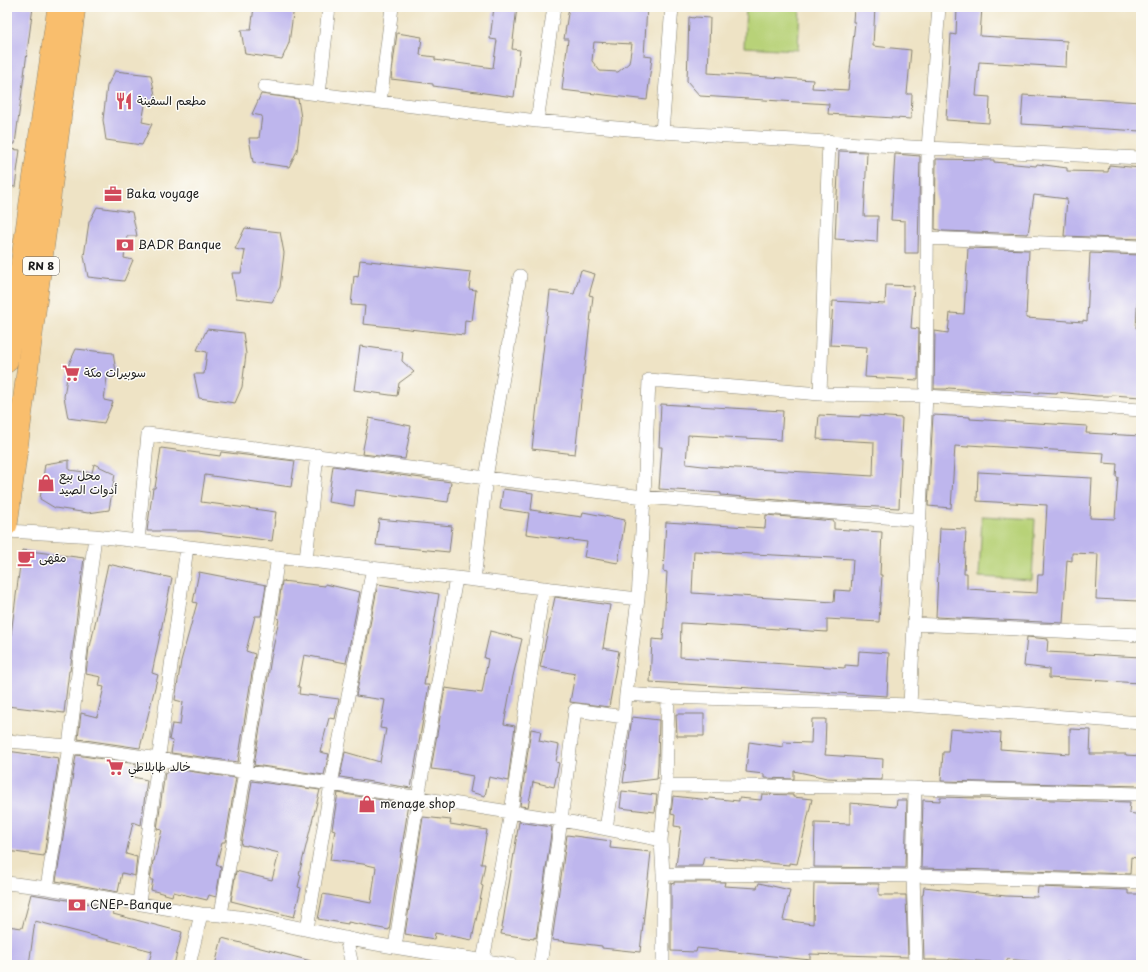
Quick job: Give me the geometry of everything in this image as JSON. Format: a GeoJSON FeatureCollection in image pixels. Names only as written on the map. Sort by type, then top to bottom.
{"type":"FeatureCollection","features":[{"type":"Feature","properties":{"kind":"main road","name":"RN 8"},"geometry":{"type":"LineString","coordinates":[[7,362],[58,7]]}},
{"type":"Feature","properties":{"kind":"main road","name":"RN 8"},"geometry":{"type":"LineString","coordinates":[[7,525],[75,7]]}},
{"type":"Feature","properties":{"kind":"street"},"geometry":{"type":"LineString","coordinates":[[319,94],[329,7]]}},
{"type":"Feature","properties":{"kind":"street"},"geometry":{"type":"LineString","coordinates":[[380,102],[392,7]]}},
{"type":"Feature","properties":{"kind":"street"},"geometry":{"type":"LineString","coordinates":[[537,121],[554,7]]}},
{"type":"Feature","properties":{"kind":"street"},"geometry":{"type":"LineString","coordinates":[[662,132],[672,7]]}},
{"type":"Feature","properties":{"kind":"street"},"geometry":{"type":"LineString","coordinates":[[910,705],[926,396],[928,148],[939,7]]}},
{"type":"Feature","properties":{"kind":"street"},"geometry":{"type":"LineString","coordinates":[[264,87],[537,121],[662,132],[928,148],[1141,158]]}},
{"type":"Feature","properties":{"kind":"street"},"geometry":{"type":"LineString","coordinates":[[820,394],[829,141]]}},
{"type":"Feature","properties":{"kind":"street"},"geometry":{"type":"LineString","coordinates":[[927,238],[1141,247]]}},
{"type":"Feature","properties":{"kind":"street"},"geometry":{"type":"LineString","coordinates":[[474,580],[486,478],[520,276]]}},
{"type":"Feature","properties":{"kind":"street"},"geometry":{"type":"LineString","coordinates":[[606,828],[624,717],[638,599],[649,380],[820,394],[926,396],[1141,410]]}},
{"type":"Feature","properties":{"kind":"street"},"geometry":{"type":"LineString","coordinates":[[138,541],[148,434],[644,497],[920,520]]}},
{"type":"Feature","properties":{"kind":"street"},"geometry":{"type":"LineString","coordinates":[[306,560],[318,456]]}},
{"type":"Feature","properties":{"kind":"street"},"geometry":{"type":"LineString","coordinates":[[7,531],[95,536],[638,599]]}},
{"type":"Feature","properties":{"kind":"street"},"geometry":{"type":"LineString","coordinates":[[47,888],[69,746],[95,536]]}},
{"type":"Feature","properties":{"kind":"street"},"geometry":{"type":"LineString","coordinates":[[139,903],[187,547]]}},
{"type":"Feature","properties":{"kind":"street"},"geometry":{"type":"LineString","coordinates":[[221,914],[245,772],[278,557]]}},
{"type":"Feature","properties":{"kind":"street"},"geometry":{"type":"LineString","coordinates":[[306,929],[331,784],[372,568]]}},
{"type":"Feature","properties":{"kind":"street"},"geometry":{"type":"LineString","coordinates":[[395,947],[418,798],[456,578]]}},
{"type":"Feature","properties":{"kind":"street"},"geometry":{"type":"LineString","coordinates":[[483,960],[511,813],[543,588]]}},
{"type":"Feature","properties":{"kind":"street"},"geometry":{"type":"LineString","coordinates":[[914,624],[1141,635]]}},
{"type":"Feature","properties":{"kind":"street"},"geometry":{"type":"LineString","coordinates":[[626,694],[668,697],[910,705],[1141,723]]}},
{"type":"Feature","properties":{"kind":"street"},"geometry":{"type":"LineString","coordinates":[[667,965],[663,965],[663,874],[661,840],[666,785],[668,697]]}},
{"type":"Feature","properties":{"kind":"street"},"geometry":{"type":"LineString","coordinates":[[540,965],[575,710],[624,717]]}},
{"type":"Feature","properties":{"kind":"street"},"geometry":{"type":"LineString","coordinates":[[7,741],[69,746],[331,784],[561,820],[661,840]]}},
{"type":"Feature","properties":{"kind":"street"},"geometry":{"type":"LineString","coordinates":[[666,785],[914,788],[1141,794]]}},
{"type":"Feature","properties":{"kind":"street"},"geometry":{"type":"LineString","coordinates":[[914,788],[913,876],[916,965]]}},
{"type":"Feature","properties":{"kind":"street"},"geometry":{"type":"LineString","coordinates":[[663,874],[913,876],[1141,882]]}},
{"type":"Feature","properties":{"kind":"street"},"geometry":{"type":"LineString","coordinates":[[7,883],[47,888],[201,914],[221,914],[395,947],[511,965]]}},
{"type":"Feature","properties":{"kind":"street"},"geometry":{"type":"LineString","coordinates":[[189,965],[201,914]]}},
{"type":"Feature","properties":{"kind":"street"},"geometry":{"type":"LineString","coordinates":[[346,938],[352,965]]}},
{"type":"Feature","properties":{"kind":"green space"},"geometry":{"type":"Polygon","coordinates":[[[746,7],[800,7],[798,50],[744,47],[746,7]]]}},
{"type":"Feature","properties":{"kind":"green space"},"geometry":{"type":"Polygon","coordinates":[[[982,516],[1035,519],[1032,580],[979,577],[982,516]]]}},
{"type":"Feature","properties":{"kind":"building"},"geometry":{"type":"Polygon","coordinates":[[[7,7],[33,7],[15,144],[7,144],[7,7]]]}},
{"type":"Feature","properties":{"kind":"building"},"geometry":{"type":"Polygon","coordinates":[[[254,7],[294,7],[289,43],[282,59],[245,54],[241,30],[251,30],[254,7]]]}},
{"type":"Feature","properties":{"kind":"building"},"geometry":{"type":"Polygon","coordinates":[[[494,7],[517,7],[512,49],[520,50],[514,97],[391,79],[397,33],[422,37],[420,55],[435,57],[435,60],[493,68],[497,40],[490,39],[494,7]]]}},
{"type":"Feature","properties":{"kind":"building"},"geometry":{"type":"Polygon","coordinates":[[[569,7],[647,7],[644,56],[652,57],[647,100],[562,90],[568,39],[564,39],[569,7]],[[594,42],[592,61],[600,71],[618,72],[629,63],[632,44],[594,42]]]}},
{"type":"Feature","properties":{"kind":"building"},"geometry":{"type":"Polygon","coordinates":[[[854,7],[875,7],[873,46],[911,50],[907,94],[912,94],[911,119],[828,114],[829,104],[700,96],[687,81],[689,17],[695,17],[710,18],[708,73],[813,80],[812,88],[848,90],[855,22],[853,22],[854,7]]]}},
{"type":"Feature","properties":{"kind":"building"},"geometry":{"type":"Polygon","coordinates":[[[957,7],[982,7],[980,36],[1067,41],[1066,67],[979,62],[976,96],[990,97],[989,123],[946,120],[951,34],[956,35],[957,7]]]}},
{"type":"Feature","properties":{"kind":"building"},"geometry":{"type":"Polygon","coordinates":[[[115,71],[151,75],[156,100],[146,100],[142,122],[152,124],[142,145],[106,140],[103,120],[107,86],[115,71]]]}},
{"type":"Feature","properties":{"kind":"building"},"geometry":{"type":"Polygon","coordinates":[[[261,94],[298,99],[301,118],[297,151],[289,167],[253,162],[249,138],[259,138],[262,116],[252,114],[261,94]]]}},
{"type":"Feature","properties":{"kind":"building"},"geometry":{"type":"Polygon","coordinates":[[[1023,95],[1141,102],[1141,131],[1021,124],[1023,95]]]}},
{"type":"Feature","properties":{"kind":"building"},"geometry":{"type":"Polygon","coordinates":[[[7,149],[20,150],[15,187],[7,186],[7,149]]]}},
{"type":"Feature","properties":{"kind":"building"},"geometry":{"type":"Polygon","coordinates":[[[839,151],[867,152],[864,216],[878,216],[877,242],[835,239],[839,151]]]}},
{"type":"Feature","properties":{"kind":"building"},"geometry":{"type":"Polygon","coordinates":[[[895,154],[920,156],[918,253],[905,253],[905,221],[891,220],[895,154]]]}},
{"type":"Feature","properties":{"kind":"building"},"geometry":{"type":"Polygon","coordinates":[[[936,159],[994,160],[994,162],[1036,166],[1037,164],[1067,168],[1067,171],[1108,172],[1109,165],[1141,168],[1141,239],[1064,236],[1067,199],[1034,195],[1028,234],[943,231],[935,229],[936,159]]]}},
{"type":"Feature","properties":{"kind":"building"},"geometry":{"type":"Polygon","coordinates":[[[97,207],[132,212],[137,236],[127,236],[124,258],[133,260],[124,281],[88,277],[84,256],[89,222],[97,207]]]}},
{"type":"Feature","properties":{"kind":"building"},"geometry":{"type":"Polygon","coordinates":[[[245,228],[280,232],[284,253],[280,287],[272,302],[236,298],[232,273],[241,273],[245,251],[235,249],[245,228]]]}},
{"type":"Feature","properties":{"kind":"building"},"geometry":{"type":"Polygon","coordinates":[[[968,248],[1029,250],[1026,318],[1083,322],[1083,320],[1087,321],[1090,253],[1140,255],[1136,328],[1141,329],[1141,397],[1112,395],[1097,396],[1057,392],[1039,393],[948,388],[934,389],[935,331],[948,333],[950,313],[964,314],[968,248]]]}},
{"type":"Feature","properties":{"kind":"building"},"geometry":{"type":"Polygon","coordinates":[[[360,260],[471,272],[469,289],[476,290],[472,321],[465,320],[464,335],[363,324],[365,306],[351,305],[354,276],[358,277],[360,260]]]}},
{"type":"Feature","properties":{"kind":"building"},"geometry":{"type":"Polygon","coordinates":[[[581,270],[595,274],[589,295],[593,296],[575,454],[532,449],[550,291],[574,294],[581,270]]]}},
{"type":"Feature","properties":{"kind":"building"},"geometry":{"type":"Polygon","coordinates":[[[886,285],[914,286],[911,328],[919,329],[918,380],[865,377],[867,347],[830,345],[833,301],[885,304],[886,285]]]}},
{"type":"Feature","properties":{"kind":"building"},"geometry":{"type":"Polygon","coordinates":[[[207,329],[243,333],[246,354],[242,387],[235,403],[199,398],[194,374],[204,374],[207,352],[197,350],[207,329]]]}},
{"type":"Feature","properties":{"kind":"building"},"geometry":{"type":"Polygon","coordinates":[[[360,346],[403,352],[402,361],[414,372],[399,383],[397,396],[354,390],[360,346]]]}},
{"type":"Feature","properties":{"kind":"building"},"geometry":{"type":"Polygon","coordinates":[[[76,349],[113,353],[117,377],[107,377],[104,400],[113,402],[104,423],[68,418],[64,397],[69,364],[76,349]]]}},
{"type":"Feature","properties":{"kind":"building"},"geometry":{"type":"Polygon","coordinates":[[[661,404],[783,411],[781,440],[688,435],[686,464],[873,476],[874,442],[817,439],[819,415],[860,417],[860,415],[902,418],[899,508],[835,505],[721,495],[721,493],[659,489],[662,447],[659,447],[661,404]]]}},
{"type":"Feature","properties":{"kind":"building"},"geometry":{"type":"Polygon","coordinates":[[[933,415],[970,417],[970,419],[1087,426],[1086,433],[1141,436],[1141,552],[1138,601],[1096,599],[1098,554],[1072,553],[1072,561],[1067,560],[1063,623],[936,617],[940,528],[966,529],[964,573],[967,573],[967,589],[1037,593],[1038,575],[1043,575],[1047,505],[977,501],[978,472],[1092,478],[1090,518],[1115,519],[1118,477],[1116,477],[1117,464],[1103,463],[1104,453],[968,445],[968,447],[955,446],[951,508],[928,506],[933,415]]]}},
{"type":"Feature","properties":{"kind":"building"},"geometry":{"type":"Polygon","coordinates":[[[369,418],[411,426],[405,459],[362,454],[369,418]]]}},
{"type":"Feature","properties":{"kind":"building"},"geometry":{"type":"Polygon","coordinates":[[[161,448],[220,456],[221,452],[295,461],[291,487],[205,475],[201,502],[276,512],[272,541],[198,531],[147,531],[153,488],[155,488],[161,448]]]}},
{"type":"Feature","properties":{"kind":"building"},"geometry":{"type":"Polygon","coordinates":[[[69,460],[69,470],[92,473],[94,464],[115,474],[109,510],[88,513],[55,508],[40,499],[45,464],[69,460]]]}},
{"type":"Feature","properties":{"kind":"building"},"geometry":{"type":"Polygon","coordinates":[[[333,466],[451,482],[448,502],[356,490],[354,506],[328,502],[333,466]]]}},
{"type":"Feature","properties":{"kind":"building"},"geometry":{"type":"Polygon","coordinates":[[[503,489],[533,493],[531,510],[582,517],[583,512],[625,520],[618,563],[584,557],[587,542],[526,534],[529,513],[500,509],[503,489]]]}},
{"type":"Feature","properties":{"kind":"building"},"geometry":{"type":"Polygon","coordinates":[[[766,515],[834,521],[834,529],[882,532],[880,575],[882,575],[879,622],[827,619],[827,632],[681,623],[680,657],[845,668],[845,665],[858,666],[859,651],[889,653],[887,696],[650,682],[652,639],[663,640],[667,572],[663,571],[666,522],[765,528],[766,515]],[[694,551],[692,593],[834,602],[835,590],[851,591],[853,559],[694,551]]]}},
{"type":"Feature","properties":{"kind":"building"},"geometry":{"type":"Polygon","coordinates":[[[379,519],[452,526],[449,552],[376,545],[379,519]]]}},
{"type":"Feature","properties":{"kind":"building"},"geometry":{"type":"Polygon","coordinates":[[[22,550],[84,558],[64,713],[7,706],[7,665],[22,550]]]}},
{"type":"Feature","properties":{"kind":"building"},"geometry":{"type":"Polygon","coordinates":[[[108,564],[172,578],[152,673],[158,675],[140,748],[78,739],[81,713],[97,717],[104,687],[99,686],[101,677],[86,674],[89,647],[108,564]]]}},
{"type":"Feature","properties":{"kind":"building"},"geometry":{"type":"Polygon","coordinates":[[[199,572],[266,585],[261,616],[255,616],[246,651],[255,654],[238,762],[171,753],[173,741],[169,740],[172,724],[180,725],[183,702],[175,700],[181,661],[197,603],[193,602],[199,572]]]}},
{"type":"Feature","properties":{"kind":"building"},"geometry":{"type":"Polygon","coordinates":[[[282,581],[325,586],[325,584],[360,592],[346,663],[304,655],[298,687],[300,687],[299,694],[339,699],[335,719],[329,718],[320,752],[329,754],[324,775],[254,765],[271,658],[279,619],[277,618],[282,581]]]}},
{"type":"Feature","properties":{"kind":"building"},"geometry":{"type":"Polygon","coordinates":[[[378,584],[439,594],[424,685],[429,685],[411,788],[340,777],[345,752],[380,762],[386,729],[380,728],[385,700],[356,696],[378,584]]]}},
{"type":"Feature","properties":{"kind":"building"},"geometry":{"type":"Polygon","coordinates":[[[555,597],[610,605],[603,648],[619,651],[609,707],[570,702],[575,674],[540,667],[555,597]]]}},
{"type":"Feature","properties":{"kind":"building"},"geometry":{"type":"Polygon","coordinates":[[[490,631],[522,639],[504,724],[515,726],[508,781],[489,777],[485,796],[470,792],[473,776],[457,772],[431,769],[445,688],[482,693],[488,659],[484,658],[490,631]]]}},
{"type":"Feature","properties":{"kind":"building"},"geometry":{"type":"Polygon","coordinates":[[[1027,637],[1048,639],[1047,652],[1141,657],[1141,683],[1049,678],[1049,669],[1024,666],[1027,637]]]}},
{"type":"Feature","properties":{"kind":"building"},"geometry":{"type":"Polygon","coordinates":[[[676,714],[704,714],[704,736],[677,736],[676,714]]]}},
{"type":"Feature","properties":{"kind":"building"},"geometry":{"type":"Polygon","coordinates":[[[632,717],[659,720],[657,779],[623,783],[632,717]]]}},
{"type":"Feature","properties":{"kind":"building"},"geometry":{"type":"Polygon","coordinates":[[[812,719],[826,719],[825,755],[883,759],[882,780],[827,778],[794,771],[794,779],[764,778],[764,774],[746,772],[749,742],[783,747],[783,742],[811,743],[812,719]]]}},
{"type":"Feature","properties":{"kind":"building"},"geometry":{"type":"Polygon","coordinates":[[[531,729],[541,731],[539,741],[559,745],[556,762],[559,763],[554,787],[533,782],[528,807],[520,806],[531,729]]]}},
{"type":"Feature","properties":{"kind":"building"},"geometry":{"type":"Polygon","coordinates":[[[950,729],[1001,733],[1000,749],[1070,754],[1070,729],[1091,730],[1090,754],[1126,754],[1141,756],[1141,786],[941,781],[943,752],[948,752],[950,729]]]}},
{"type":"Feature","properties":{"kind":"building"},"geometry":{"type":"Polygon","coordinates":[[[7,751],[59,758],[44,856],[7,851],[7,751]]]}},
{"type":"Feature","properties":{"kind":"building"},"geometry":{"type":"Polygon","coordinates":[[[76,755],[137,764],[133,777],[147,780],[141,825],[133,822],[126,854],[137,857],[135,876],[122,873],[118,892],[56,881],[76,755]]]}},
{"type":"Feature","properties":{"kind":"building"},"geometry":{"type":"Polygon","coordinates":[[[168,768],[236,778],[225,842],[222,842],[216,865],[221,867],[216,897],[209,895],[207,900],[173,892],[172,896],[151,890],[153,880],[150,880],[153,861],[162,830],[157,829],[165,772],[168,773],[168,768]]]}},
{"type":"Feature","properties":{"kind":"building"},"geometry":{"type":"Polygon","coordinates":[[[252,781],[320,790],[299,874],[301,875],[298,887],[301,888],[294,917],[231,901],[236,871],[272,880],[279,853],[247,845],[241,845],[252,781]]]}},
{"type":"Feature","properties":{"kind":"building"},"geometry":{"type":"Polygon","coordinates":[[[622,791],[657,795],[655,812],[620,808],[622,791]]]}},
{"type":"Feature","properties":{"kind":"building"},"geometry":{"type":"Polygon","coordinates":[[[338,793],[408,804],[389,930],[348,922],[348,924],[318,919],[323,894],[371,903],[376,867],[330,860],[335,830],[332,829],[338,793]]]}},
{"type":"Feature","properties":{"kind":"building"},"geometry":{"type":"Polygon","coordinates":[[[762,794],[793,795],[793,797],[812,799],[797,864],[789,863],[789,865],[704,857],[702,866],[676,866],[681,827],[674,826],[675,815],[671,814],[673,796],[709,800],[709,798],[739,801],[739,798],[761,800],[762,794]]]}},
{"type":"Feature","properties":{"kind":"building"},"geometry":{"type":"Polygon","coordinates":[[[940,797],[1130,802],[1129,813],[1141,815],[1141,859],[1131,857],[1130,874],[921,868],[923,800],[940,801],[940,797]]]}},
{"type":"Feature","properties":{"kind":"building"},"geometry":{"type":"Polygon","coordinates":[[[897,800],[907,800],[905,868],[814,867],[815,823],[850,824],[850,803],[896,807],[897,800]]]}},
{"type":"Feature","properties":{"kind":"building"},"geometry":{"type":"Polygon","coordinates":[[[423,817],[451,820],[450,824],[487,830],[481,864],[485,864],[481,885],[483,886],[472,940],[435,933],[434,939],[405,934],[423,817]]]}},
{"type":"Feature","properties":{"kind":"building"},"geometry":{"type":"Polygon","coordinates":[[[519,822],[552,827],[536,938],[534,937],[534,939],[501,934],[519,822]]]}},
{"type":"Feature","properties":{"kind":"building"},"geometry":{"type":"Polygon","coordinates":[[[567,835],[611,841],[610,848],[651,852],[640,952],[552,940],[567,835]]]}},
{"type":"Feature","properties":{"kind":"building"},"geometry":{"type":"Polygon","coordinates":[[[674,882],[725,882],[724,886],[757,888],[759,883],[790,890],[783,920],[813,924],[814,883],[879,884],[879,895],[906,895],[908,957],[810,954],[810,960],[697,948],[696,952],[671,951],[671,883],[674,884],[674,882]]]}},
{"type":"Feature","properties":{"kind":"building"},"geometry":{"type":"Polygon","coordinates":[[[924,887],[1006,896],[1037,897],[1038,887],[1128,890],[1128,894],[1141,894],[1141,965],[1094,965],[1066,962],[1066,965],[1062,965],[1007,959],[1007,963],[949,959],[924,960],[922,895],[924,887]]]}},
{"type":"Feature","properties":{"kind":"building"},"geometry":{"type":"Polygon","coordinates":[[[31,894],[115,908],[113,914],[182,932],[174,965],[148,965],[152,951],[35,921],[29,965],[7,965],[7,926],[22,928],[31,894]]]}},
{"type":"Feature","properties":{"kind":"building"},"geometry":{"type":"Polygon","coordinates":[[[222,938],[311,961],[310,965],[215,965],[222,938]]]}},
{"type":"Feature","properties":{"kind":"place","name":"مطعم السفينة"},"geometry":{"type":"Point","coordinates":[124,101]}},
{"type":"Feature","properties":{"kind":"place","name":"Baka voyage"},"geometry":{"type":"Point","coordinates":[113,194]}},
{"type":"Feature","properties":{"kind":"place","name":"BADR Banque"},"geometry":{"type":"Point","coordinates":[125,245]}},
{"type":"Feature","properties":{"kind":"place","name":"سوبيرات مكة"},"geometry":{"type":"Point","coordinates":[71,373]}},
{"type":"Feature","properties":{"kind":"place","name":"محل بيع أدوات الصيد"},"geometry":{"type":"Point","coordinates":[46,483]}},
{"type":"Feature","properties":{"kind":"place","name":"مقهى"},"geometry":{"type":"Point","coordinates":[26,558]}},
{"type":"Feature","properties":{"kind":"place","name":"خالد طابلاطي"},"geometry":{"type":"Point","coordinates":[115,767]}},
{"type":"Feature","properties":{"kind":"place","name":"menage shop"},"geometry":{"type":"Point","coordinates":[367,804]}},
{"type":"Feature","properties":{"kind":"place","name":"CNEP-Banque"},"geometry":{"type":"Point","coordinates":[77,905]}}]}
